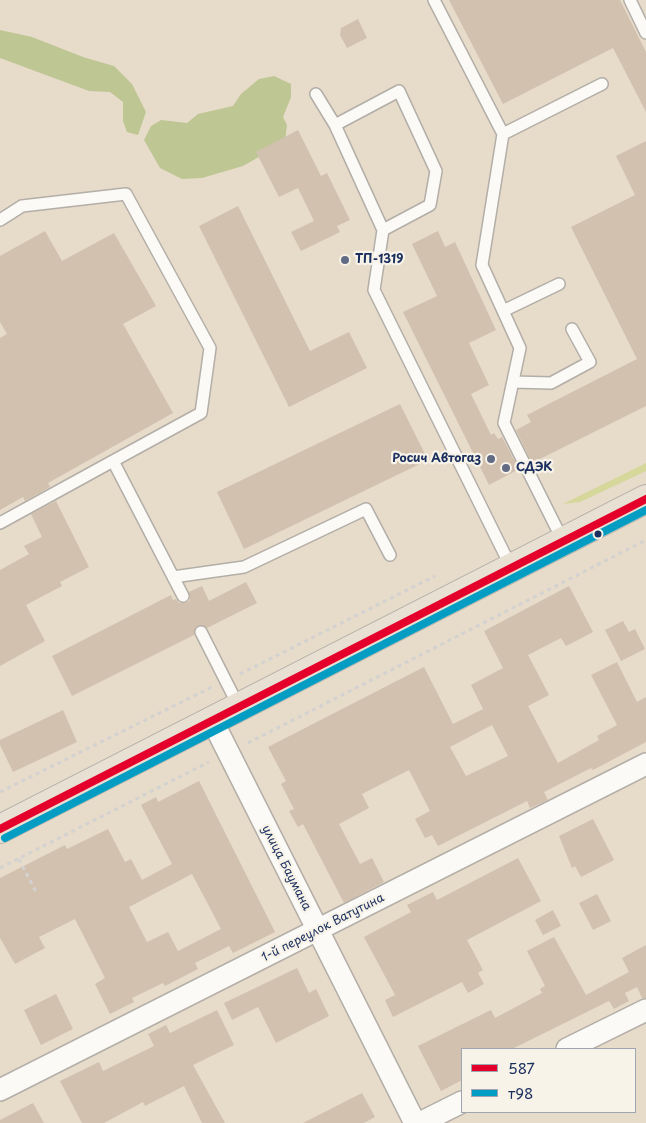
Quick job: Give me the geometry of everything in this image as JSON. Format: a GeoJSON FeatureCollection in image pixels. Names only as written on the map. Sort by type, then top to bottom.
{"type":"FeatureCollection","features":[{"type":"Feature","properties":{"kind":"main road"},"geometry":{"type":"LineString","coordinates":[[1,825],[238,707],[646,498]]}},
{"type":"Feature","properties":{"kind":"street","name":"улица Баумана"},"geometry":{"type":"LineString","coordinates":[[212,720],[415,1123]]}},
{"type":"Feature","properties":{"kind":"street","name":"1-й переулок Ватутина"},"geometry":{"type":"LineString","coordinates":[[0,1090],[646,764]]}},
{"type":"Feature","properties":{"kind":"street"},"geometry":{"type":"LineString","coordinates":[[569,1048],[646,1010]]}},
{"type":"Feature","properties":{"kind":"street"},"geometry":{"type":"LineString","coordinates":[[420,1123],[461,1102]]}},
{"type":"Feature","properties":{"kind":"lane"},"geometry":{"type":"LineString","coordinates":[[434,0],[503,134],[482,264],[520,348],[504,423],[563,541]]}},
{"type":"Feature","properties":{"kind":"lane"},"geometry":{"type":"LineString","coordinates":[[630,0],[646,32]]}},
{"type":"Feature","properties":{"kind":"lane"},"geometry":{"type":"LineString","coordinates":[[503,134],[602,84]]}},
{"type":"Feature","properties":{"kind":"lane"},"geometry":{"type":"LineString","coordinates":[[335,125],[399,91],[436,171],[430,205],[384,230]]}},
{"type":"Feature","properties":{"kind":"lane"},"geometry":{"type":"LineString","coordinates":[[316,94],[335,125],[384,230],[374,290],[511,567]]}},
{"type":"Feature","properties":{"kind":"lane"},"geometry":{"type":"LineString","coordinates":[[0,220],[22,206],[126,194],[210,348],[201,413],[0,523]]}},
{"type":"Feature","properties":{"kind":"lane"},"geometry":{"type":"LineString","coordinates":[[503,311],[559,284]]}},
{"type":"Feature","properties":{"kind":"lane"},"geometry":{"type":"LineString","coordinates":[[513,382],[551,382],[590,362],[572,329]]}},
{"type":"Feature","properties":{"kind":"lane"},"geometry":{"type":"LineString","coordinates":[[113,461],[183,596]]}},
{"type":"Feature","properties":{"kind":"lane"},"geometry":{"type":"LineString","coordinates":[[173,577],[244,567],[366,509],[390,555]]}},
{"type":"Feature","properties":{"kind":"lane"},"geometry":{"type":"LineString","coordinates":[[201,632],[238,707]]}},
{"type":"Feature","properties":{"kind":"path"},"geometry":{"type":"LineString","coordinates":[[0,868],[646,540]]}},
{"type":"Feature","properties":{"kind":"path"},"geometry":{"type":"LineString","coordinates":[[0,792],[438,575]]}},
{"type":"Feature","properties":{"kind":"path"},"geometry":{"type":"LineString","coordinates":[[19,859],[36,892]]}},
{"type":"Feature","properties":{"kind":"green space"},"geometry":{"type":"Polygon","coordinates":[[[0,30],[32,37],[83,57],[114,66],[132,84],[146,112],[138,135],[127,132],[123,121],[123,102],[110,92],[89,91],[0,58],[0,30]]]}},
{"type":"Feature","properties":{"kind":"green space"},"geometry":{"type":"Polygon","coordinates":[[[274,76],[291,84],[291,97],[283,117],[287,125],[285,142],[243,166],[202,178],[182,179],[160,168],[144,140],[151,126],[161,120],[187,123],[198,114],[233,106],[241,94],[259,79],[274,76]]]}},
{"type":"Feature","properties":{"kind":"green space"},"geometry":{"type":"Polygon","coordinates":[[[646,463],[646,471],[580,502],[563,504],[646,463]]]}},
{"type":"Feature","properties":{"kind":"building"},"geometry":{"type":"Polygon","coordinates":[[[449,0],[620,0],[646,52],[646,112],[613,48],[503,104],[449,0]]]}},
{"type":"Feature","properties":{"kind":"building"},"geometry":{"type":"Polygon","coordinates":[[[358,19],[367,38],[347,48],[340,35],[341,28],[358,19]]]}},
{"type":"Feature","properties":{"kind":"building"},"geometry":{"type":"Polygon","coordinates":[[[298,130],[321,176],[327,173],[350,220],[337,226],[340,232],[301,251],[291,232],[314,221],[298,188],[279,197],[256,152],[298,130]]]}},
{"type":"Feature","properties":{"kind":"building"},"geometry":{"type":"Polygon","coordinates":[[[646,141],[646,406],[532,463],[516,430],[531,422],[527,415],[637,359],[571,227],[635,195],[616,156],[646,141]]]}},
{"type":"Feature","properties":{"kind":"building"},"geometry":{"type":"Polygon","coordinates":[[[238,206],[310,351],[349,332],[367,368],[289,407],[199,226],[238,206]]]}},
{"type":"Feature","properties":{"kind":"building"},"geometry":{"type":"Polygon","coordinates":[[[45,231],[62,261],[114,233],[156,306],[123,324],[173,413],[48,483],[50,487],[25,501],[23,497],[0,510],[0,338],[7,334],[0,322],[0,256],[45,231]]]}},
{"type":"Feature","properties":{"kind":"building"},"geometry":{"type":"Polygon","coordinates":[[[438,231],[445,247],[455,242],[496,330],[469,343],[489,385],[471,394],[491,435],[494,433],[498,439],[502,437],[519,469],[489,485],[403,312],[437,296],[412,244],[438,231]]]}},
{"type":"Feature","properties":{"kind":"building"},"geometry":{"type":"Polygon","coordinates":[[[400,404],[428,460],[244,549],[217,492],[400,404]]]}},
{"type":"Feature","properties":{"kind":"building"},"geometry":{"type":"Polygon","coordinates":[[[56,501],[89,567],[60,582],[62,586],[26,605],[45,641],[0,666],[0,570],[29,554],[24,546],[42,537],[31,514],[56,501]]]}},
{"type":"Feature","properties":{"kind":"building"},"geometry":{"type":"Polygon","coordinates":[[[246,582],[257,603],[207,628],[202,625],[197,626],[194,635],[72,696],[52,656],[171,595],[173,600],[176,599],[179,603],[186,603],[190,600],[189,592],[202,586],[209,601],[246,582]]]}},
{"type":"Feature","properties":{"kind":"building"},"geometry":{"type":"Polygon","coordinates":[[[569,586],[593,632],[566,646],[561,638],[528,655],[549,695],[528,706],[558,763],[599,740],[597,736],[617,725],[591,675],[617,662],[637,702],[646,697],[646,742],[593,770],[591,768],[544,792],[548,800],[530,808],[527,801],[438,846],[432,835],[425,838],[415,819],[430,811],[409,770],[362,794],[369,808],[339,824],[360,864],[372,858],[384,882],[344,903],[303,824],[298,827],[289,811],[294,809],[281,784],[286,781],[268,747],[424,667],[453,724],[483,709],[471,685],[503,668],[484,631],[569,586]],[[492,725],[450,747],[466,776],[508,756],[492,725]]]}},
{"type":"Feature","properties":{"kind":"building"},"geometry":{"type":"Polygon","coordinates":[[[623,621],[629,632],[635,629],[645,649],[621,661],[605,630],[623,621]]]}},
{"type":"Feature","properties":{"kind":"building"},"geometry":{"type":"Polygon","coordinates":[[[63,710],[77,742],[13,772],[0,745],[0,740],[63,710]]]}},
{"type":"Feature","properties":{"kind":"building"},"geometry":{"type":"Polygon","coordinates":[[[199,781],[275,932],[233,953],[229,946],[195,963],[198,969],[165,986],[163,983],[132,998],[134,1002],[110,1014],[95,984],[105,978],[75,919],[39,937],[45,948],[15,964],[0,938],[0,878],[65,845],[67,849],[108,829],[125,862],[131,859],[142,880],[172,864],[141,805],[156,797],[158,802],[199,781]],[[192,874],[129,907],[147,942],[168,932],[178,951],[221,929],[192,874]]]}},
{"type":"Feature","properties":{"kind":"building"},"geometry":{"type":"Polygon","coordinates":[[[593,819],[614,860],[581,877],[575,866],[572,868],[559,836],[593,819]]]}},
{"type":"Feature","properties":{"kind":"building"},"geometry":{"type":"Polygon","coordinates":[[[518,858],[541,901],[467,940],[483,970],[478,973],[484,984],[468,993],[462,982],[393,1017],[385,1000],[395,995],[364,937],[411,912],[407,905],[433,892],[437,900],[518,858]]]}},
{"type":"Feature","properties":{"kind":"building"},"geometry":{"type":"Polygon","coordinates":[[[597,894],[611,921],[593,930],[579,903],[597,894]]]}},
{"type":"Feature","properties":{"kind":"building"},"geometry":{"type":"Polygon","coordinates":[[[553,910],[561,926],[543,935],[535,920],[553,910]]]}},
{"type":"Feature","properties":{"kind":"building"},"geometry":{"type":"Polygon","coordinates":[[[554,937],[586,995],[629,972],[622,958],[646,945],[646,998],[642,998],[637,987],[625,993],[629,1001],[614,1009],[609,1001],[514,1048],[461,1048],[461,1081],[441,1091],[418,1046],[491,1010],[495,1018],[542,993],[540,989],[545,986],[527,951],[554,937]]]}},
{"type":"Feature","properties":{"kind":"building"},"geometry":{"type":"Polygon","coordinates":[[[297,968],[309,993],[316,989],[329,1016],[276,1043],[258,1007],[232,1020],[224,1003],[297,968]]]}},
{"type":"Feature","properties":{"kind":"building"},"geometry":{"type":"Polygon","coordinates":[[[56,994],[73,1029],[41,1045],[24,1010],[56,994]]]}},
{"type":"Feature","properties":{"kind":"building"},"geometry":{"type":"Polygon","coordinates":[[[217,1010],[234,1045],[193,1065],[225,1123],[202,1123],[184,1086],[145,1106],[143,1102],[104,1123],[82,1123],[60,1081],[99,1062],[103,1071],[154,1046],[148,1034],[166,1025],[170,1033],[217,1010]]]}},
{"type":"Feature","properties":{"kind":"building"},"geometry":{"type":"Polygon","coordinates":[[[362,1093],[375,1117],[364,1123],[303,1123],[362,1093]]]}},
{"type":"Feature","properties":{"kind":"building"},"geometry":{"type":"Polygon","coordinates":[[[33,1103],[44,1123],[0,1123],[0,1120],[33,1103]]]}},
{"type":"Feature","properties":{"kind":"transit line","name":"587"},"geometry":{"type":"LineString","coordinates":[[0,829],[646,499]]}},
{"type":"Feature","properties":{"kind":"transit line","name":"т98"},"geometry":{"type":"LineString","coordinates":[[5,838],[646,510]]}},
{"type":"Feature","properties":{"kind":"place","name":"ТП-1319"},"geometry":{"type":"Point","coordinates":[345,260]}},
{"type":"Feature","properties":{"kind":"place","name":"Росич Автогаз"},"geometry":{"type":"Point","coordinates":[491,459]}},
{"type":"Feature","properties":{"kind":"place","name":"СДЭК"},"geometry":{"type":"Point","coordinates":[506,468]}}]}
